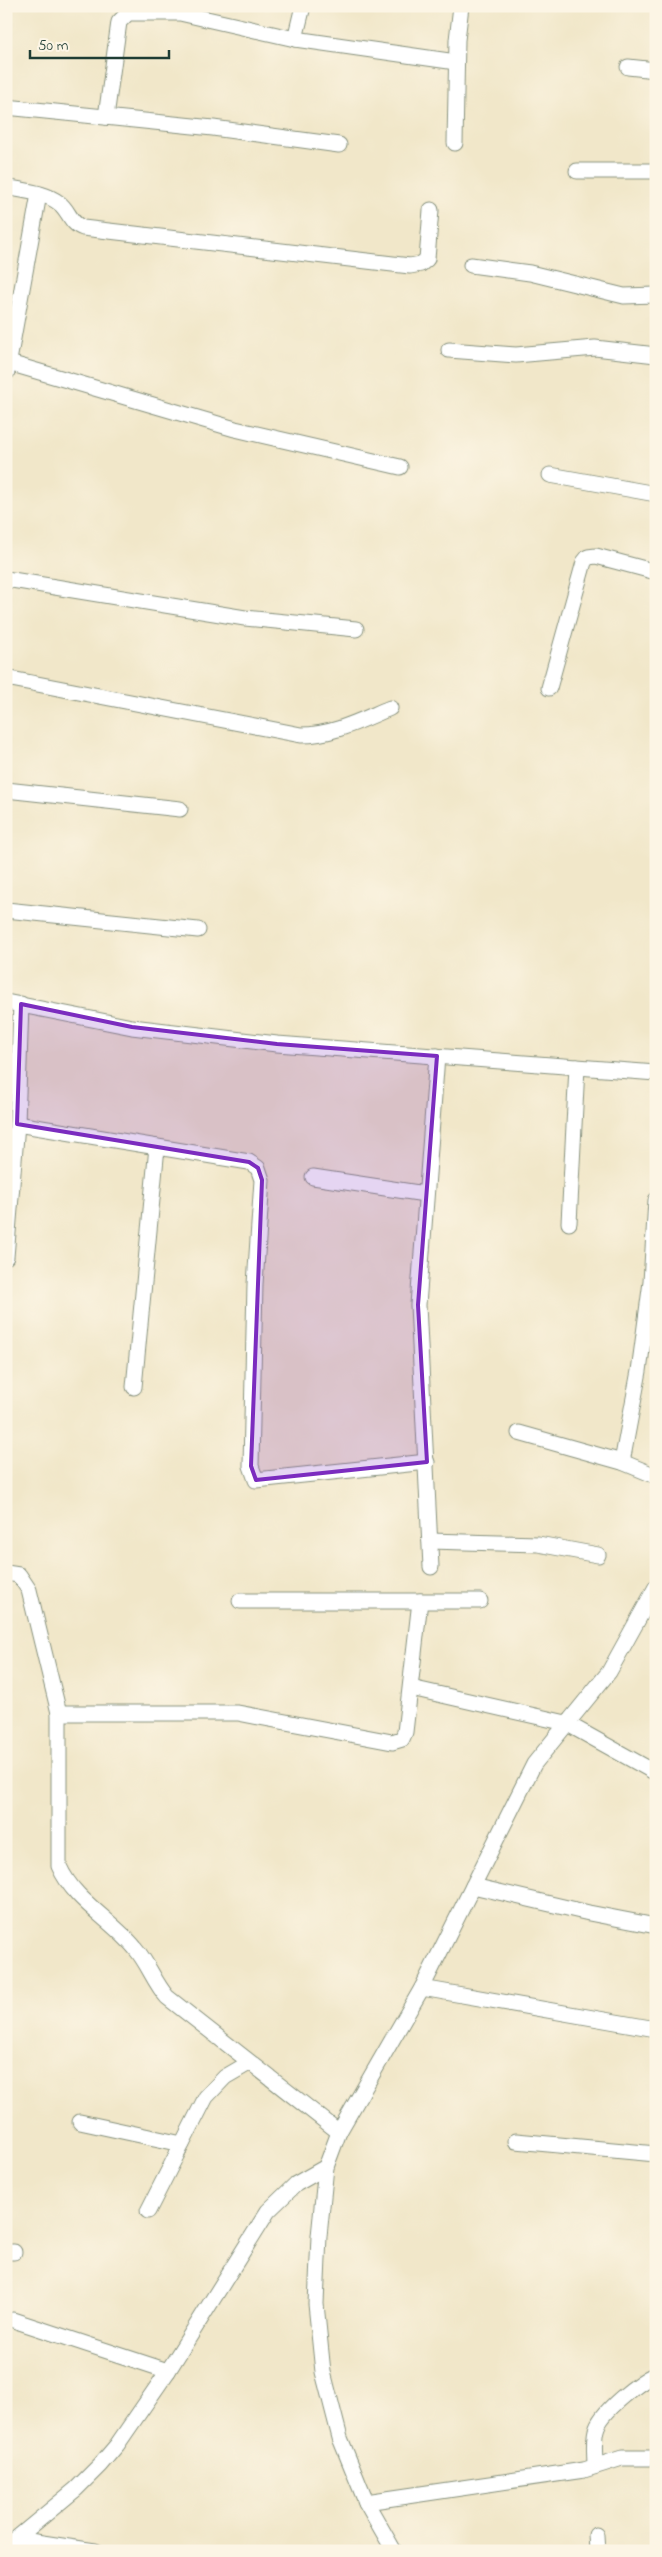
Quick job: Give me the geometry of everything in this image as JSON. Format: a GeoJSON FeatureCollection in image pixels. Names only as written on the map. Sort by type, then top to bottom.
{"type":"FeatureCollection","features":[{"type":"Feature","properties":{"kind":"street"},"geometry":{"type":"LineString","coordinates":[[295,39],[303,6]]}},
{"type":"Feature","properties":{"kind":"street"},"geometry":{"type":"LineString","coordinates":[[455,143],[456,62],[461,6]]}},
{"type":"Feature","properties":{"kind":"street"},"geometry":{"type":"LineString","coordinates":[[106,118],[119,22],[128,13],[180,14],[295,39],[456,62]]}},
{"type":"Feature","properties":{"kind":"street"},"geometry":{"type":"LineString","coordinates":[[628,67],[656,70]]}},
{"type":"Feature","properties":{"kind":"street"},"geometry":{"type":"LineString","coordinates":[[6,107],[213,128],[339,145]]}},
{"type":"Feature","properties":{"kind":"street"},"geometry":{"type":"LineString","coordinates":[[577,171],[656,171]]}},
{"type":"Feature","properties":{"kind":"street"},"geometry":{"type":"LineString","coordinates":[[6,187],[39,194],[58,202],[77,226],[83,228],[410,266],[421,264],[427,259],[431,210]]}},
{"type":"Feature","properties":{"kind":"street"},"geometry":{"type":"LineString","coordinates":[[39,194],[8,368],[235,429],[400,466]]}},
{"type":"Feature","properties":{"kind":"street"},"geometry":{"type":"LineString","coordinates":[[471,265],[530,273],[624,296],[656,295]]}},
{"type":"Feature","properties":{"kind":"street"},"geometry":{"type":"LineString","coordinates":[[449,350],[516,355],[595,348],[656,355]]}},
{"type":"Feature","properties":{"kind":"street"},"geometry":{"type":"LineString","coordinates":[[550,475],[656,494]]}},
{"type":"Feature","properties":{"kind":"street"},"geometry":{"type":"LineString","coordinates":[[549,688],[584,562],[588,557],[596,556],[656,572]]}},
{"type":"Feature","properties":{"kind":"street"},"geometry":{"type":"LineString","coordinates":[[6,579],[245,618],[356,629]]}},
{"type":"Feature","properties":{"kind":"street"},"geometry":{"type":"LineString","coordinates":[[6,678],[301,735],[320,735],[334,731],[390,708]]}},
{"type":"Feature","properties":{"kind":"street"},"geometry":{"type":"LineString","coordinates":[[6,790],[180,809]]}},
{"type":"Feature","properties":{"kind":"street"},"geometry":{"type":"LineString","coordinates":[[6,910],[198,930]]}},
{"type":"Feature","properties":{"kind":"street"},"geometry":{"type":"LineString","coordinates":[[6,1258],[17,1124],[14,1003],[132,1027],[277,1044],[656,1073]]}},
{"type":"Feature","properties":{"kind":"street"},"geometry":{"type":"LineString","coordinates":[[431,1568],[418,1305],[437,1056]]}},
{"type":"Feature","properties":{"kind":"street"},"geometry":{"type":"LineString","coordinates":[[569,1223],[577,1067]]}},
{"type":"Feature","properties":{"kind":"street"},"geometry":{"type":"LineString","coordinates":[[17,1124],[249,1162],[258,1168],[262,1180],[255,1284],[251,1456],[251,1466],[256,1480],[427,1462]]}},
{"type":"Feature","properties":{"kind":"street"},"geometry":{"type":"LineString","coordinates":[[134,1387],[157,1147]]}},
{"type":"Feature","properties":{"kind":"street"},"geometry":{"type":"LineString","coordinates":[[313,1177],[426,1194]]}},
{"type":"Feature","properties":{"kind":"street"},"geometry":{"type":"LineString","coordinates":[[622,1462],[653,1283],[656,1200]]}},
{"type":"Feature","properties":{"kind":"street"},"geometry":{"type":"LineString","coordinates":[[520,1433],[622,1462],[656,1476]]}},
{"type":"Feature","properties":{"kind":"street"},"geometry":{"type":"LineString","coordinates":[[430,1541],[538,1544],[598,1555]]}},
{"type":"Feature","properties":{"kind":"street"},"geometry":{"type":"LineString","coordinates":[[6,1574],[19,1575],[25,1581],[29,1590],[59,1712],[60,1866],[67,1883],[134,1947],[157,1985],[167,1997],[339,2132]]}},
{"type":"Feature","properties":{"kind":"street"},"geometry":{"type":"LineString","coordinates":[[394,2551],[366,2502],[340,2438],[323,2372],[316,2304],[318,2236],[326,2167],[339,2132],[422,1988],[534,1764],[609,1672],[656,1587]]}},
{"type":"Feature","properties":{"kind":"street"},"geometry":{"type":"LineString","coordinates":[[240,1601],[480,1600]]}},
{"type":"Feature","properties":{"kind":"street"},"geometry":{"type":"LineString","coordinates":[[59,1712],[238,1713],[392,1742],[402,1739],[405,1732],[420,1601]]}},
{"type":"Feature","properties":{"kind":"street"},"geometry":{"type":"LineString","coordinates":[[410,1688],[566,1723],[656,1773]]}},
{"type":"Feature","properties":{"kind":"street"},"geometry":{"type":"LineString","coordinates":[[473,1886],[589,1914],[656,1926]]}},
{"type":"Feature","properties":{"kind":"street"},"geometry":{"type":"LineString","coordinates":[[422,1988],[656,2029]]}},
{"type":"Feature","properties":{"kind":"street"},"geometry":{"type":"LineString","coordinates":[[148,2211],[206,2097],[216,2084],[249,2062]]}},
{"type":"Feature","properties":{"kind":"street"},"geometry":{"type":"LineString","coordinates":[[80,2122],[182,2144]]}},
{"type":"Feature","properties":{"kind":"street"},"geometry":{"type":"LineString","coordinates":[[516,2141],[656,2154]]}},
{"type":"Feature","properties":{"kind":"street"},"geometry":{"type":"LineString","coordinates":[[11,2543],[76,2489],[117,2445],[168,2371],[268,2210],[296,2184],[326,2167]]}},
{"type":"Feature","properties":{"kind":"street"},"geometry":{"type":"LineString","coordinates":[[12,2320],[168,2371]]}},
{"type":"Feature","properties":{"kind":"street"},"geometry":{"type":"LineString","coordinates":[[595,2466],[595,2431],[600,2421],[642,2381],[656,2374]]}},
{"type":"Feature","properties":{"kind":"street"},"geometry":{"type":"LineString","coordinates":[[366,2502],[555,2474],[595,2466],[622,2458],[656,2458]]}},
{"type":"Feature","properties":{"kind":"street"},"geometry":{"type":"LineString","coordinates":[[596,2535],[596,2551]]}},
{"type":"Feature","properties":{"kind":"street"},"geometry":{"type":"LineString","coordinates":[[11,2543],[95,2551]]}},
{"type":"Feature","properties":{"kind":"highlighted area"},"geometry":{"type":"Polygon","coordinates":[[[21,1004],[132,1027],[277,1044],[437,1056],[418,1305],[427,1462],[256,1480],[251,1466],[262,1180],[258,1168],[249,1162],[17,1124],[21,1004]]]}}]}
